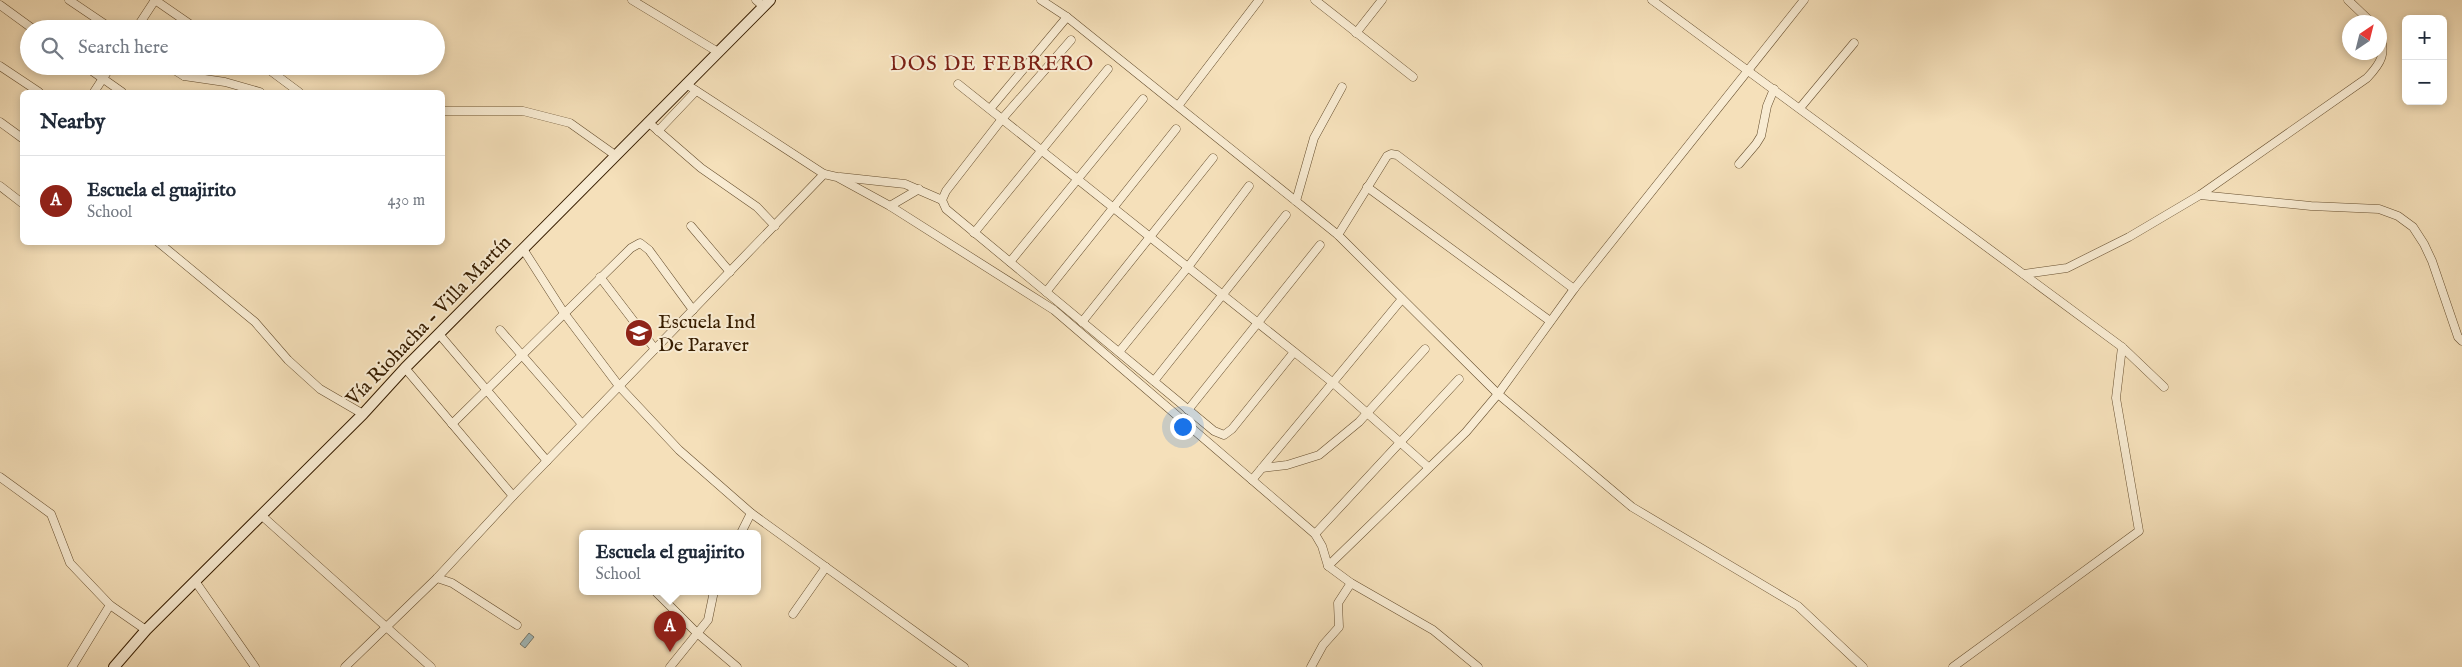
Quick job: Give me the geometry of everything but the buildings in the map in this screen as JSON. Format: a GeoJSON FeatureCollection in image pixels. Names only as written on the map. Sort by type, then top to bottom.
{"type":"FeatureCollection","features":[{"type":"Feature","properties":{"kind":"main road","name":"Vía Riohacha - Villa Martín"},"geometry":{"type":"LineString","coordinates":[[114,667],[146,630],[363,414],[405,368],[718,52],[763,2]]}},
{"type":"Feature","properties":{"kind":"street"},"geometry":{"type":"LineString","coordinates":[[69,0],[99,20]]}},
{"type":"Feature","properties":{"kind":"street"},"geometry":{"type":"LineString","coordinates":[[142,20],[155,0],[184,20]]}},
{"type":"Feature","properties":{"kind":"street"},"geometry":{"type":"LineString","coordinates":[[632,0],[718,52]]}},
{"type":"Feature","properties":{"kind":"street"},"geometry":{"type":"LineString","coordinates":[[1041,0],[1067,17],[1338,235],[1498,394],[1632,508],[1798,606],[1863,667]]}},
{"type":"Feature","properties":{"kind":"street"},"geometry":{"type":"LineString","coordinates":[[1178,106],[1259,0]]}},
{"type":"Feature","properties":{"kind":"street"},"geometry":{"type":"LineString","coordinates":[[1315,0],[1413,77]]}},
{"type":"Feature","properties":{"kind":"street"},"geometry":{"type":"LineString","coordinates":[[1356,33],[1382,0]]}},
{"type":"Feature","properties":{"kind":"street"},"geometry":{"type":"LineString","coordinates":[[1652,0],[2122,347],[2164,387]]}},
{"type":"Feature","properties":{"kind":"street"},"geometry":{"type":"LineString","coordinates":[[1328,566],[1466,432],[1498,394],[1574,289],[1747,69],[1804,0]]}},
{"type":"Feature","properties":{"kind":"street"},"geometry":{"type":"LineString","coordinates":[[2348,0],[2364,15]]}},
{"type":"Feature","properties":{"kind":"street"},"geometry":{"type":"LineString","coordinates":[[3,6],[21,20]]}},
{"type":"Feature","properties":{"kind":"street"},"geometry":{"type":"LineString","coordinates":[[990,109],[1067,17]]}},
{"type":"Feature","properties":{"kind":"street"},"geometry":{"type":"LineString","coordinates":[[942,200],[946,191],[1002,119],[1071,40]]}},
{"type":"Feature","properties":{"kind":"street"},"geometry":{"type":"LineString","coordinates":[[1800,108],[1854,44]]}},
{"type":"Feature","properties":{"kind":"street"},"geometry":{"type":"LineString","coordinates":[[2024,274],[2049,272],[2066,268],[2129,237],[2200,195],[2367,78],[2378,66],[2380,60]]}},
{"type":"Feature","properties":{"kind":"street"},"geometry":{"type":"LineString","coordinates":[[0,66],[36,90]]}},
{"type":"Feature","properties":{"kind":"street"},"geometry":{"type":"LineString","coordinates":[[974,232],[1108,69]]}},
{"type":"Feature","properties":{"kind":"street"},"geometry":{"type":"LineString","coordinates":[[97,75],[119,90]]}},
{"type":"Feature","properties":{"kind":"street"},"geometry":{"type":"LineString","coordinates":[[96,90],[106,75]]}},
{"type":"Feature","properties":{"kind":"street"},"geometry":{"type":"LineString","coordinates":[[276,75],[296,90]]}},
{"type":"Feature","properties":{"kind":"street"},"geometry":{"type":"LineString","coordinates":[[184,76],[225,82],[253,90]]}},
{"type":"Feature","properties":{"kind":"street"},"geometry":{"type":"LineString","coordinates":[[686,84],[824,174],[837,177],[891,181],[919,189],[942,200],[946,209],[1214,431],[1224,435],[1232,429],[1294,352]]}},
{"type":"Feature","properties":{"kind":"street"},"geometry":{"type":"LineString","coordinates":[[958,84],[1332,382],[1428,467]]}},
{"type":"Feature","properties":{"kind":"street"},"geometry":{"type":"LineString","coordinates":[[1296,201],[1314,138],[1342,87]]}},
{"type":"Feature","properties":{"kind":"street"},"geometry":{"type":"LineString","coordinates":[[1739,164],[1756,144],[1774,89]]}},
{"type":"Feature","properties":{"kind":"street"},"geometry":{"type":"LineString","coordinates":[[658,131],[696,91]]}},
{"type":"Feature","properties":{"kind":"street"},"geometry":{"type":"LineString","coordinates":[[1010,262],[1143,99]]}},
{"type":"Feature","properties":{"kind":"street"},"geometry":{"type":"LineString","coordinates":[[445,111],[523,111],[570,123],[615,155]]}},
{"type":"Feature","properties":{"kind":"street"},"geometry":{"type":"LineString","coordinates":[[0,122],[20,137]]}},
{"type":"Feature","properties":{"kind":"street"},"geometry":{"type":"LineString","coordinates":[[648,122],[701,168],[757,207],[775,226]]}},
{"type":"Feature","properties":{"kind":"street"},"geometry":{"type":"LineString","coordinates":[[1046,292],[1176,129]]}},
{"type":"Feature","properties":{"kind":"street"},"geometry":{"type":"LineString","coordinates":[[1338,235],[1387,156],[1391,154],[1397,155],[1574,289]]}},
{"type":"Feature","properties":{"kind":"street"},"geometry":{"type":"LineString","coordinates":[[1082,322],[1213,158]]}},
{"type":"Feature","properties":{"kind":"street"},"geometry":{"type":"LineString","coordinates":[[345,667],[437,578],[546,461],[824,174]]}},
{"type":"Feature","properties":{"kind":"street"},"geometry":{"type":"LineString","coordinates":[[837,177],[890,206],[1054,310],[1315,534],[1322,546],[1328,566],[1351,583],[1433,630],[1478,667]]}},
{"type":"Feature","properties":{"kind":"street"},"geometry":{"type":"LineString","coordinates":[[0,186],[20,197]]}},
{"type":"Feature","properties":{"kind":"street"},"geometry":{"type":"LineString","coordinates":[[1119,352],[1188,267],[1249,186]]}},
{"type":"Feature","properties":{"kind":"street"},"geometry":{"type":"LineString","coordinates":[[1368,187],[1550,321]]}},
{"type":"Feature","properties":{"kind":"street"},"geometry":{"type":"LineString","coordinates":[[890,206],[919,189]]}},
{"type":"Feature","properties":{"kind":"street"},"geometry":{"type":"LineString","coordinates":[[2200,195],[2311,206],[2379,209],[2398,216],[2413,227],[2424,244],[2458,337],[2462,341]]}},
{"type":"Feature","properties":{"kind":"street"},"geometry":{"type":"LineString","coordinates":[[1154,381],[1286,215]]}},
{"type":"Feature","properties":{"kind":"street"},"geometry":{"type":"LineString","coordinates":[[691,226],[730,272]]}},
{"type":"Feature","properties":{"kind":"street"},"geometry":{"type":"LineString","coordinates":[[452,424],[600,277],[631,248],[640,243],[649,250],[693,310]]}},
{"type":"Feature","properties":{"kind":"street"},"geometry":{"type":"LineString","coordinates":[[1188,410],[1320,244]]}},
{"type":"Feature","properties":{"kind":"street"},"geometry":{"type":"LineString","coordinates":[[162,245],[255,322],[288,360],[320,390],[363,414]]}},
{"type":"Feature","properties":{"kind":"street"},"geometry":{"type":"LineString","coordinates":[[524,249],[564,313],[619,386],[679,450],[751,513],[964,667]]}},
{"type":"Feature","properties":{"kind":"street"},"geometry":{"type":"LineString","coordinates":[[600,277],[655,349]]}},
{"type":"Feature","properties":{"kind":"street"},"geometry":{"type":"LineString","coordinates":[[1252,480],[1402,298]]}},
{"type":"Feature","properties":{"kind":"street"},"geometry":{"type":"LineString","coordinates":[[500,330],[582,424]]}},
{"type":"Feature","properties":{"kind":"street"},"geometry":{"type":"LineString","coordinates":[[439,334],[546,461]]}},
{"type":"Feature","properties":{"kind":"street"},"geometry":{"type":"LineString","coordinates":[[1953,667],[2139,531],[2116,398],[2122,347]]}},
{"type":"Feature","properties":{"kind":"street"},"geometry":{"type":"LineString","coordinates":[[1262,468],[1287,466],[1319,455],[1359,422],[1425,348]]}},
{"type":"Feature","properties":{"kind":"street"},"geometry":{"type":"LineString","coordinates":[[405,368],[513,496]]}},
{"type":"Feature","properties":{"kind":"street"},"geometry":{"type":"LineString","coordinates":[[1315,534],[1459,379]]}},
{"type":"Feature","properties":{"kind":"street"},"geometry":{"type":"LineString","coordinates":[[0,476],[50,514],[70,562],[110,605],[146,630]]}},
{"type":"Feature","properties":{"kind":"street"},"geometry":{"type":"LineString","coordinates":[[742,530],[751,513]]}},
{"type":"Feature","properties":{"kind":"street"},"geometry":{"type":"LineString","coordinates":[[261,515],[431,667]]}},
{"type":"Feature","properties":{"kind":"street"},"geometry":{"type":"LineString","coordinates":[[793,614],[826,567]]}},
{"type":"Feature","properties":{"kind":"street"},"geometry":{"type":"LineString","coordinates":[[437,578],[452,583],[517,625]]}},
{"type":"Feature","properties":{"kind":"street"},"geometry":{"type":"LineString","coordinates":[[195,581],[255,667]]}},
{"type":"Feature","properties":{"kind":"street"},"geometry":{"type":"LineString","coordinates":[[1311,667],[1323,645],[1339,627],[1338,603],[1351,583]]}},
{"type":"Feature","properties":{"kind":"street"},"geometry":{"type":"LineString","coordinates":[[659,595],[697,633],[737,667]]}},
{"type":"Feature","properties":{"kind":"street"},"geometry":{"type":"LineString","coordinates":[[670,667],[708,620],[713,595]]}},
{"type":"Feature","properties":{"kind":"street"},"geometry":{"type":"LineString","coordinates":[[72,667],[110,605]]}},
{"type":"Feature","properties":{"kind":"street"},"geometry":{"type":"LineString","coordinates":[[1464,667],[1469,659]]}},
{"type":"Feature","properties":{"kind":"water"},"geometry":{"type":"Polygon","coordinates":[[[529,633],[534,637],[525,648],[520,644],[529,633]]]}},
{"type":"Feature","properties":{"kind":"place","name":"Escuela Ind De Paraver"},"geometry":{"type":"Point","coordinates":[639,333]}},
{"type":"Feature","properties":{"kind":"place","name":"Escuela el guajirito"},"geometry":{"type":"Point","coordinates":[670,652]}},
{"type":"Feature","properties":{"kind":"district","name":"DOS DE FEBRERO"},"geometry":{"type":"Point","coordinates":[992,64]}}]}
